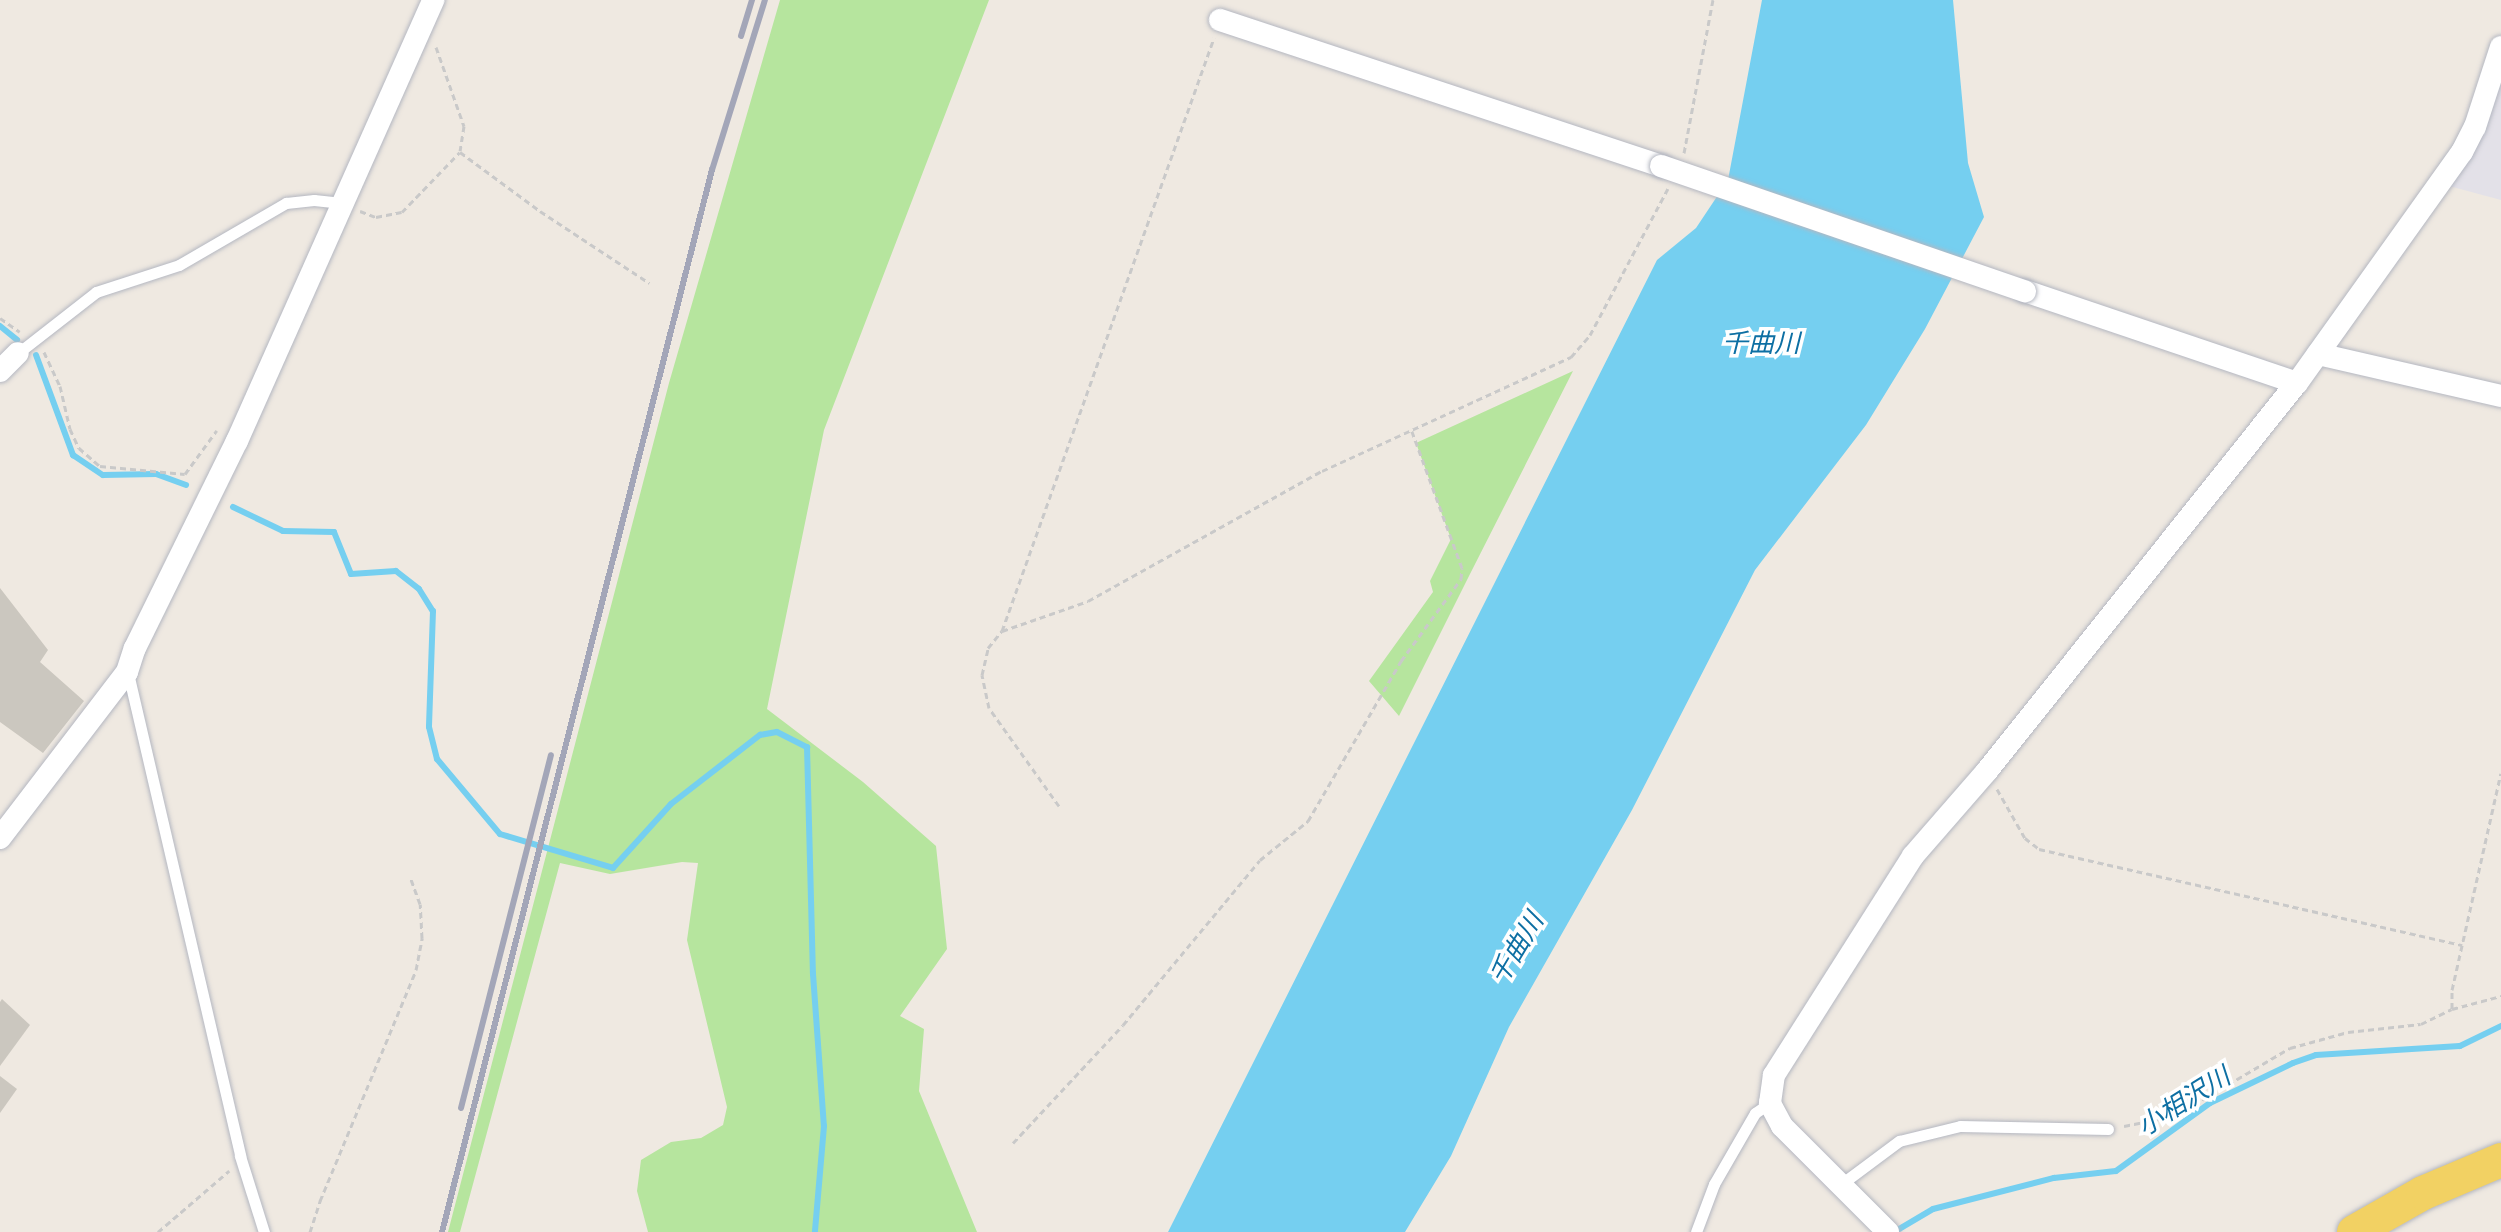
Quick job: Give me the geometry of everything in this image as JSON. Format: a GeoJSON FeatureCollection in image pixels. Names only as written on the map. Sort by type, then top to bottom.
{"type":"FeatureCollection","features":[{"type":"Feature","properties":{"kind":"main road"},"geometry":{"type":"LineString","coordinates":[[2354,1232],[2423,1193],[2501,1160]]}},
{"type":"Feature","properties":{"kind":"street"},"geometry":{"type":"LineString","coordinates":[[0,838],[127,672],[135,648],[237,441],[433,0]]}},
{"type":"Feature","properties":{"kind":"street"},"geometry":{"type":"LineString","coordinates":[[1220,20],[1672,169],[2297,383]]}},
{"type":"Feature","properties":{"kind":"street"},"geometry":{"type":"LineString","coordinates":[[1882,1227],[1792,1139],[1770,1103],[1774,1075],[1913,856],[1987,771],[2297,383],[2462,152],[2475,127],[2501,47]]}},
{"type":"Feature","properties":{"kind":"street"},"geometry":{"type":"LineString","coordinates":[[0,371],[26,348]]}},
{"type":"Feature","properties":{"kind":"street"},"geometry":{"type":"LineString","coordinates":[[2318,354],[2501,396]]}},
{"type":"Feature","properties":{"kind":"lane"},"geometry":{"type":"LineString","coordinates":[[26,348],[96,292],[179,265],[286,203],[314,200],[342,203]]}},
{"type":"Feature","properties":{"kind":"lane"},"geometry":{"type":"LineString","coordinates":[[127,672],[242,1161],[264,1232]]}},
{"type":"Feature","properties":{"kind":"lane"},"geometry":{"type":"LineString","coordinates":[[1696,1232],[1714,1184],[1755,1113],[1770,1103]]}},
{"type":"Feature","properties":{"kind":"lane"},"geometry":{"type":"LineString","coordinates":[[1839,1185],[1899,1141],[1960,1126],[2108,1129]]}},
{"type":"Feature","properties":{"kind":"path"},"geometry":{"type":"LineString","coordinates":[[1002,631],[1088,601],[1322,471],[1571,357],[1590,335],[1690,134],[1713,0]]}},
{"type":"Feature","properties":{"kind":"path"},"geometry":{"type":"LineString","coordinates":[[1059,806],[989,708],[982,675],[988,648],[1002,631],[1220,20]]}},
{"type":"Feature","properties":{"kind":"path"},"geometry":{"type":"LineString","coordinates":[[342,203],[376,217],[402,212],[460,152],[464,126],[443,62],[423,23]]}},
{"type":"Feature","properties":{"kind":"path"},"geometry":{"type":"LineString","coordinates":[[460,152],[540,211],[649,283]]}},
{"type":"Feature","properties":{"kind":"path"},"geometry":{"type":"LineString","coordinates":[[0,318],[26,348],[43,350],[60,386],[70,429],[79,448],[100,466],[185,474],[217,430]]}},
{"type":"Feature","properties":{"kind":"path"},"geometry":{"type":"LineString","coordinates":[[1013,1143],[1123,1025],[1260,860],[1308,821],[1401,661],[1461,579],[1462,568],[1412,431]]}},
{"type":"Feature","properties":{"kind":"path"},"geometry":{"type":"LineString","coordinates":[[1987,771],[2025,838],[2039,849],[2462,945]]}},
{"type":"Feature","properties":{"kind":"path"},"geometry":{"type":"LineString","coordinates":[[2452,1009],[2452,990],[2501,773]]}},
{"type":"Feature","properties":{"kind":"path"},"geometry":{"type":"LineString","coordinates":[[310,1232],[416,970],[422,938],[421,915],[411,879]]}},
{"type":"Feature","properties":{"kind":"path"},"geometry":{"type":"LineString","coordinates":[[2108,1129],[2177,1114],[2290,1048],[2348,1032],[2421,1024],[2452,1009],[2501,996]]}},
{"type":"Feature","properties":{"kind":"path"},"geometry":{"type":"LineString","coordinates":[[158,1232],[242,1161]]}},
{"type":"Feature","properties":{"kind":"shaded area"},"geometry":{"type":"Polygon","coordinates":[[[2501,74],[2501,200],[2449,186],[2501,74]]]}},
{"type":"Feature","properties":{"kind":"green space"},"geometry":{"type":"Polygon","coordinates":[[[780,0],[989,0],[824,430],[767,709],[863,782],[936,846],[947,949],[900,1016],[924,1029],[919,1091],[977,1232],[648,1232],[637,1191],[641,1160],[671,1142],[701,1138],[723,1125],[727,1107],[687,940],[698,863],[682,862],[610,874],[560,863],[460,1232],[448,1232],[669,383],[780,0]]]}},
{"type":"Feature","properties":{"kind":"green space"},"geometry":{"type":"Polygon","coordinates":[[[1573,371],[1399,716],[1369,681],[1433,592],[1430,581],[1451,539],[1416,443],[1573,371]]]}},
{"type":"Feature","properties":{"kind":"water","name":"千曲川"},"geometry":{"type":"Polygon","coordinates":[[[1762,0],[1953,0],[1968,163],[1984,217],[1925,329],[1866,425],[1755,570],[1632,810],[1509,1027],[1451,1156],[1405,1232],[1168,1232],[1657,260],[1696,228],[1728,180],[1762,0]]]}},
{"type":"Feature","properties":{"kind":"building"},"geometry":{"type":"Polygon","coordinates":[[[0,588],[48,650],[40,662],[84,701],[43,753],[0,722],[0,588]]]}},
{"type":"Feature","properties":{"kind":"building"},"geometry":{"type":"Polygon","coordinates":[[[2,999],[30,1025],[0,1066],[0,1002],[2,999]]]}},
{"type":"Feature","properties":{"kind":"building"},"geometry":{"type":"Polygon","coordinates":[[[0,1076],[17,1089],[0,1113],[0,1076]]]}},
{"type":"Feature","properties":{"kind":"waterway"},"geometry":{"type":"LineString","coordinates":[[0,326],[17,340]]}},
{"type":"Feature","properties":{"kind":"waterway"},"geometry":{"type":"LineString","coordinates":[[36,355],[73,455],[103,475],[156,474],[186,485]]}},
{"type":"Feature","properties":{"kind":"waterway"},"geometry":{"type":"LineString","coordinates":[[233,507],[283,531],[334,532],[351,574],[396,571],[419,589],[433,611],[429,727],[437,759],[500,834],[613,868],[671,804],[760,735],[777,732],[807,747],[813,974],[824,1126],[815,1232]]}},
{"type":"Feature","properties":{"kind":"waterway","name":"小相沢川"},"geometry":{"type":"LineString","coordinates":[[1894,1232],[1933,1209],[2054,1178],[2116,1171],[2210,1103],[2316,1055],[2460,1046],[2501,1026]]}},
{"type":"Feature","properties":{"kind":"railway"},"geometry":{"type":"LineString","coordinates":[[741,36],[752,0]]}},
{"type":"Feature","properties":{"kind":"railway"},"geometry":{"type":"LineString","coordinates":[[442,1232],[712,170],[765,0]]}},
{"type":"Feature","properties":{"kind":"railway"},"geometry":{"type":"LineString","coordinates":[[461,1108],[551,755]]}}]}
